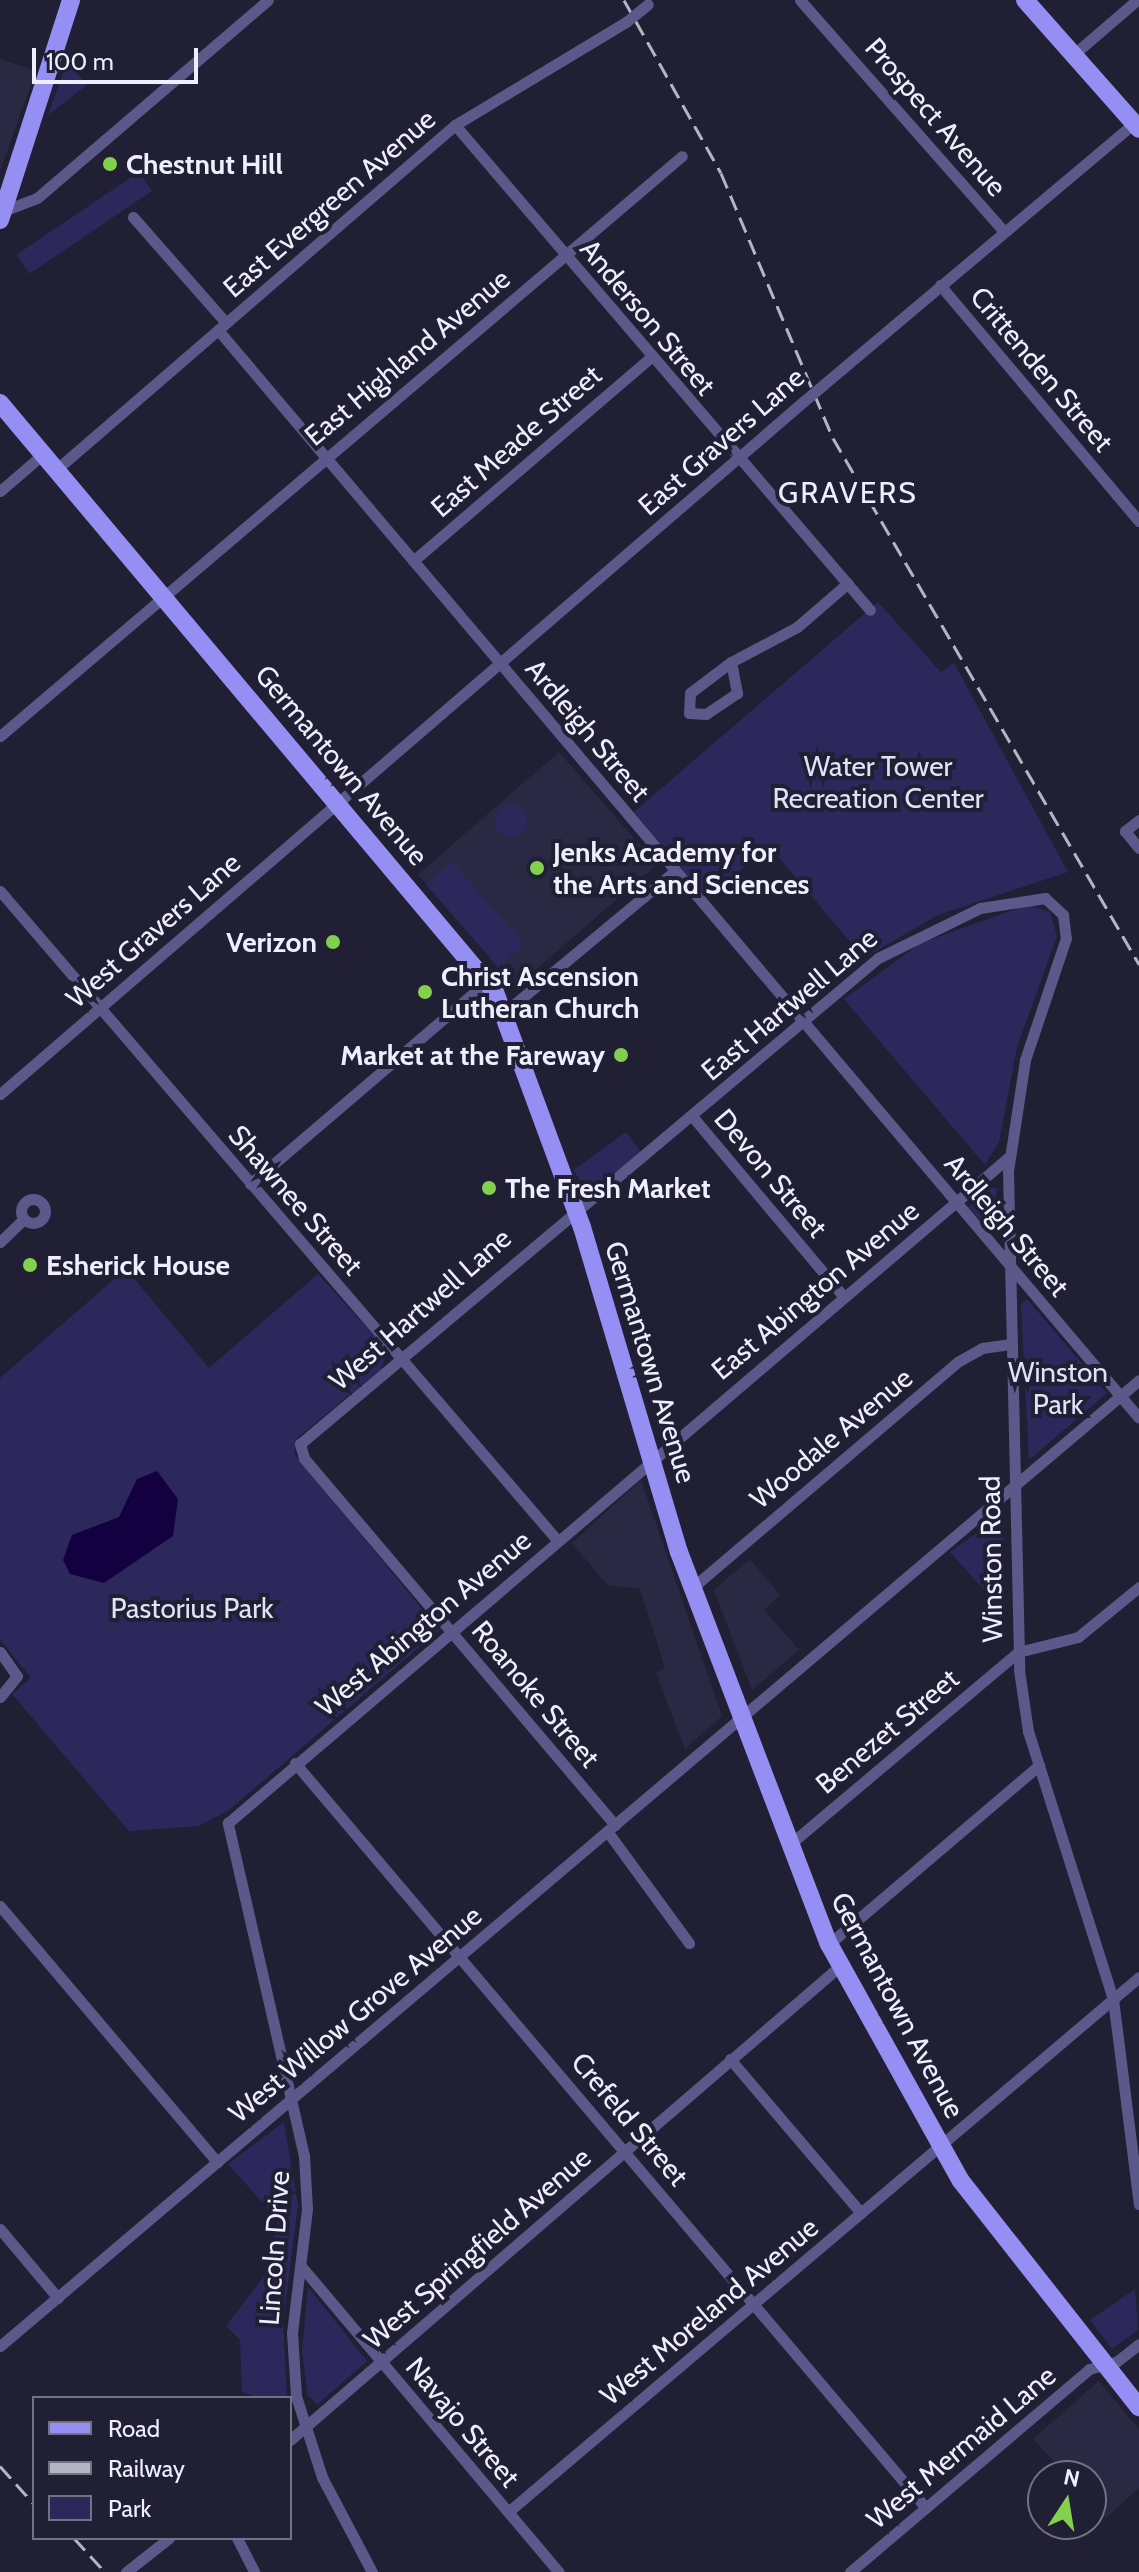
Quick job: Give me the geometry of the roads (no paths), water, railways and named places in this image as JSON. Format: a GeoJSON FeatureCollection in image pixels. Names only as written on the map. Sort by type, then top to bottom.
{"type":"FeatureCollection","features":[{"type":"Feature","properties":{"kind":"main road"},"geometry":{"type":"LineString","coordinates":[[1,216],[71,0]]}},
{"type":"Feature","properties":{"kind":"main road"},"geometry":{"type":"LineString","coordinates":[[1025,0],[1137,124]]}},
{"type":"Feature","properties":{"kind":"main road","name":"Germantown Avenue"},"geometry":{"type":"LineString","coordinates":[[0,403],[488,981],[505,1012],[577,1212],[692,1588],[829,1944],[940,2145],[1139,2407]]}},
{"type":"Feature","properties":{"kind":"street"},"geometry":{"type":"LineString","coordinates":[[1,216],[37,198],[268,0]]}},
{"type":"Feature","properties":{"kind":"street","name":"Prospect Avenue"},"geometry":{"type":"LineString","coordinates":[[800,0],[1003,230]]}},
{"type":"Feature","properties":{"kind":"street"},"geometry":{"type":"LineString","coordinates":[[1073,55],[1137,0]]}},
{"type":"Feature","properties":{"kind":"street","name":"East Evergreen Avenue"},"geometry":{"type":"LineString","coordinates":[[57,469],[455,125],[626,22],[650,2]]}},
{"type":"Feature","properties":{"kind":"street","name":"East Gravers Lane"},"geometry":{"type":"LineString","coordinates":[[337,802],[1003,230],[1137,124]]}},
{"type":"Feature","properties":{"kind":"street","name":"Anderson Street"},"geometry":{"type":"LineString","coordinates":[[455,125],[870,610]]}},
{"type":"Feature","properties":{"kind":"street","name":"East Highland Avenue"},"geometry":{"type":"LineString","coordinates":[[0,736],[682,156]]}},
{"type":"Feature","properties":{"kind":"street","name":"Ardleigh Street"},"geometry":{"type":"LineString","coordinates":[[133,217],[326,458],[1139,1418]]}},
{"type":"Feature","properties":{"kind":"street","name":"Crittenden Street"},"geometry":{"type":"LineString","coordinates":[[940,285],[1139,521]]}},
{"type":"Feature","properties":{"kind":"street","name":"East Meade Street"},"geometry":{"type":"LineString","coordinates":[[413,561],[651,357]]}},
{"type":"Feature","properties":{"kind":"street"},"geometry":{"type":"LineString","coordinates":[[0,491],[43,454]]}},
{"type":"Feature","properties":{"kind":"street"},"geometry":{"type":"LineString","coordinates":[[731,662],[737,693],[706,714],[689,713],[690,693],[731,662],[797,627],[848,583]]}},
{"type":"Feature","properties":{"kind":"street","name":"West Gravers Lane"},"geometry":{"type":"LineString","coordinates":[[0,1094],[337,802]]}},
{"type":"Feature","properties":{"kind":"street"},"geometry":{"type":"LineString","coordinates":[[1139,820],[1125,831],[1139,848]]}},
{"type":"Feature","properties":{"kind":"street"},"geometry":{"type":"LineString","coordinates":[[505,1012],[675,871]]}},
{"type":"Feature","properties":{"kind":"street","name":"East Hartwell Lane"},"geometry":{"type":"LineString","coordinates":[[577,1212],[887,951],[932,928],[1022,897],[1058,908]]}},
{"type":"Feature","properties":{"kind":"street","name":"Shawnee Street"},"geometry":{"type":"LineString","coordinates":[[2,898],[557,1540]]}},
{"type":"Feature","properties":{"kind":"street","name":"Winston Road"},"geometry":{"type":"LineString","coordinates":[[1058,908],[1066,938],[1027,1049],[1009,1157],[1008,1265],[1018,1652],[1039,1765],[1113,1999],[1139,2204]]}},
{"type":"Feature","properties":{"kind":"street"},"geometry":{"type":"LineString","coordinates":[[250,1184],[488,981]]}},
{"type":"Feature","properties":{"kind":"street","name":"Devon Street"},"geometry":{"type":"LineString","coordinates":[[692,1116],[844,1297]]}},
{"type":"Feature","properties":{"kind":"street","name":"East Abington Avenue"},"geometry":{"type":"LineString","coordinates":[[651,1461],[1009,1157]]}},
{"type":"Feature","properties":{"kind":"street","name":"West Hartwell Lane"},"geometry":{"type":"LineString","coordinates":[[299,1447],[399,1356],[577,1212]]}},
{"type":"Feature","properties":{"kind":"street"},"geometry":{"type":"LineString","coordinates":[[0,1242],[24,1219]]}},
{"type":"Feature","properties":{"kind":"street","name":"Woodale Avenue"},"geometry":{"type":"LineString","coordinates":[[692,1588],[959,1361],[982,1348],[1010,1344]]}},
{"type":"Feature","properties":{"kind":"street","name":"West Willow Grove Avenue"},"geometry":{"type":"LineString","coordinates":[[0,2346],[1139,1380]]}},
{"type":"Feature","properties":{"kind":"street","name":"Roanoke Street"},"geometry":{"type":"LineString","coordinates":[[299,1447],[611,1828],[689,1943]]}},
{"type":"Feature","properties":{"kind":"street","name":"West Abington Avenue"},"geometry":{"type":"LineString","coordinates":[[228,1823],[651,1461]]}},
{"type":"Feature","properties":{"kind":"street","name":"Benezet Street"},"geometry":{"type":"LineString","coordinates":[[789,1845],[1018,1652],[1078,1637],[1139,1587]]}},
{"type":"Feature","properties":{"kind":"street"},"geometry":{"type":"LineString","coordinates":[[0,1652],[17,1676],[0,1697]]}},
{"type":"Feature","properties":{"kind":"street","name":"Crefeld Street"},"geometry":{"type":"LineString","coordinates":[[295,1763],[926,2508]]}},
{"type":"Feature","properties":{"kind":"street"},"geometry":{"type":"LineString","coordinates":[[829,1944],[1039,1765]]}},
{"type":"Feature","properties":{"kind":"street","name":"Lincoln Drive"},"geometry":{"type":"LineString","coordinates":[[228,1823],[293,2097],[307,2175],[292,2353],[304,2428],[372,2572]]}},
{"type":"Feature","properties":{"kind":"street"},"geometry":{"type":"LineString","coordinates":[[0,1906],[217,2162]]}},
{"type":"Feature","properties":{"kind":"street","name":"West Springfield Avenue"},"geometry":{"type":"LineString","coordinates":[[292,2438],[840,1966]]}},
{"type":"Feature","properties":{"kind":"street","name":"West Moreland Avenue"},"geometry":{"type":"LineString","coordinates":[[508,2512],[1139,1977]]}},
{"type":"Feature","properties":{"kind":"street"},"geometry":{"type":"LineString","coordinates":[[730,2059],[861,2213]]}},
{"type":"Feature","properties":{"kind":"street"},"geometry":{"type":"LineString","coordinates":[[0,2229],[58,2298]]}},
{"type":"Feature","properties":{"kind":"street","name":"Navajo Street"},"geometry":{"type":"LineString","coordinates":[[301,2266],[559,2572]]}},
{"type":"Feature","properties":{"kind":"street","name":"West Mermaid Lane"},"geometry":{"type":"LineString","coordinates":[[850,2572],[1089,2369],[1106,2365],[1139,2344]]}},
{"type":"Feature","properties":{"kind":"street"},"geometry":{"type":"LineString","coordinates":[[126,2572],[166,2540]]}},
{"type":"Feature","properties":{"kind":"street"},"geometry":{"type":"LineString","coordinates":[[238,2540],[254,2572]]}},
{"type":"Feature","properties":{"kind":"railway"},"geometry":{"type":"LineString","coordinates":[[624,0],[721,173],[833,438],[1139,964]]}},
{"type":"Feature","properties":{"kind":"railway"},"geometry":{"type":"LineString","coordinates":[[0,2466],[32,2502]]}},
{"type":"Feature","properties":{"kind":"railway"},"geometry":{"type":"LineString","coordinates":[[76,2540],[105,2572]]}},
{"type":"Feature","properties":{"kind":"place","name":"Chestnut Hill"},"geometry":{"type":"Point","coordinates":[110,164]}},
{"type":"Feature","properties":{"kind":"place","name":"Jenks Academy for the Arts and Sciences"},"geometry":{"type":"Point","coordinates":[537,868]}},
{"type":"Feature","properties":{"kind":"place","name":"Verizon"},"geometry":{"type":"Point","coordinates":[333,942]}},
{"type":"Feature","properties":{"kind":"place","name":"Christ Ascension Lutheran Church"},"geometry":{"type":"Point","coordinates":[425,992]}},
{"type":"Feature","properties":{"kind":"place","name":"Market at the Fareway"},"geometry":{"type":"Point","coordinates":[621,1055]}},
{"type":"Feature","properties":{"kind":"place","name":"The Fresh Market"},"geometry":{"type":"Point","coordinates":[489,1188]}},
{"type":"Feature","properties":{"kind":"place","name":"Esherick House"},"geometry":{"type":"Point","coordinates":[30,1265]}},
{"type":"Feature","properties":{"kind":"district","name":"GRAVERS"},"geometry":{"type":"Point","coordinates":[848,493]}},
{"type":"Feature","properties":{"kind":"park label","name":"Water Tower Recreation Center"},"geometry":{"type":"Point","coordinates":[878,782]}},
{"type":"Feature","properties":{"kind":"park label","name":"Winston Park"},"geometry":{"type":"Point","coordinates":[1058,1388]}},
{"type":"Feature","properties":{"kind":"park label","name":"Pastorius Park"},"geometry":{"type":"Point","coordinates":[192,1608]}}]}
